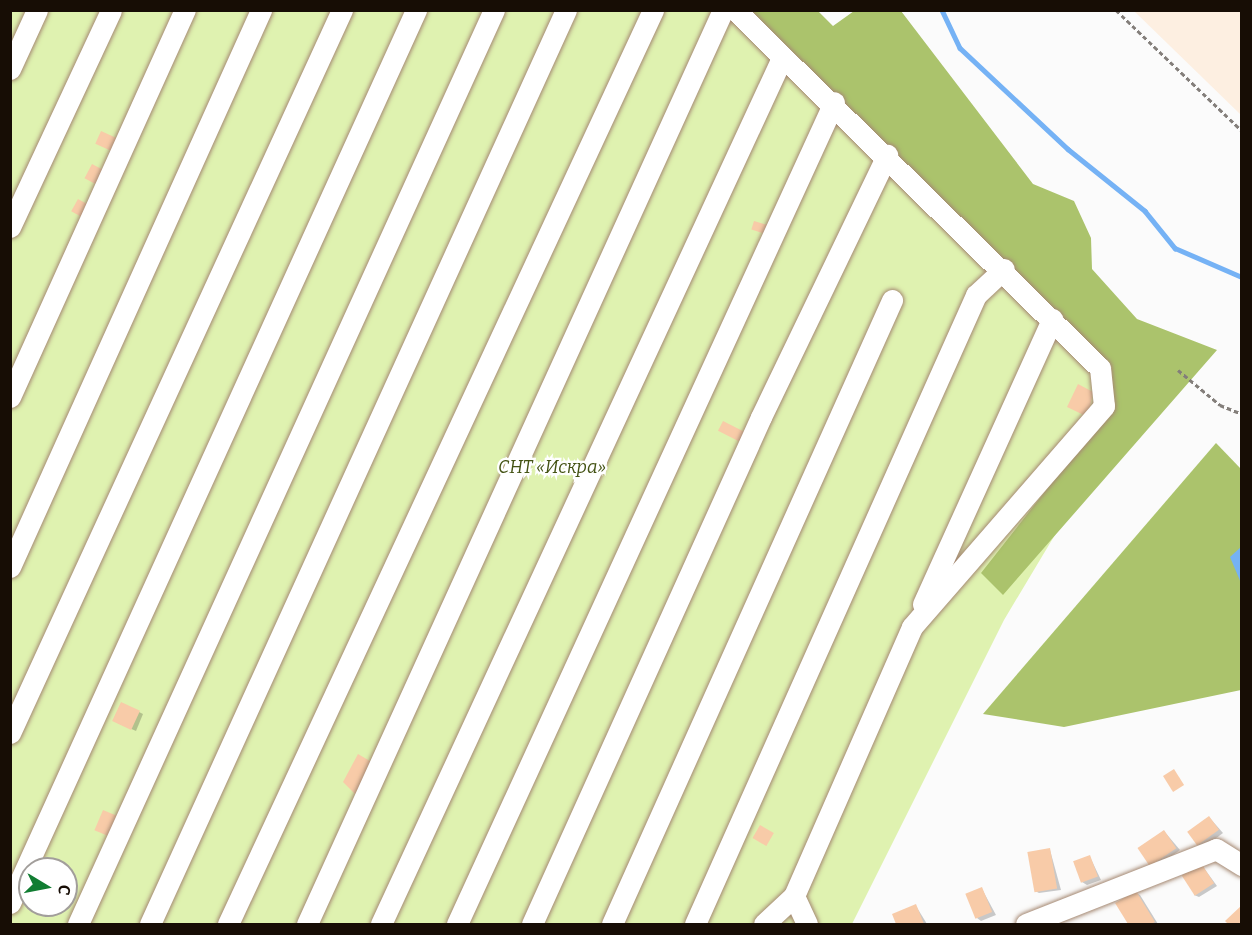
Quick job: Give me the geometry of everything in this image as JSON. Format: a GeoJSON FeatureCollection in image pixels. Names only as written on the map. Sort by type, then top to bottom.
{"type":"FeatureCollection","features":[{"type":"Feature","properties":{"kind":"street"},"geometry":{"type":"LineString","coordinates":[[10,69],[37,10]]}},
{"type":"Feature","properties":{"kind":"street"},"geometry":{"type":"LineString","coordinates":[[10,227],[111,10]]}},
{"type":"Feature","properties":{"kind":"street"},"geometry":{"type":"LineString","coordinates":[[10,397],[185,10]]}},
{"type":"Feature","properties":{"kind":"street"},"geometry":{"type":"LineString","coordinates":[[10,567],[261,10]]}},
{"type":"Feature","properties":{"kind":"street"},"geometry":{"type":"LineString","coordinates":[[10,733],[342,10]]}},
{"type":"Feature","properties":{"kind":"street"},"geometry":{"type":"LineString","coordinates":[[10,903],[416,10]]}},
{"type":"Feature","properties":{"kind":"street"},"geometry":{"type":"LineString","coordinates":[[78,924],[494,10]]}},
{"type":"Feature","properties":{"kind":"street"},"geometry":{"type":"LineString","coordinates":[[150,924],[567,10]]}},
{"type":"Feature","properties":{"kind":"street"},"geometry":{"type":"LineString","coordinates":[[228,924],[653,10]]}},
{"type":"Feature","properties":{"kind":"street"},"geometry":{"type":"LineString","coordinates":[[307,924],[723,10]]}},
{"type":"Feature","properties":{"kind":"street"},"geometry":{"type":"LineString","coordinates":[[735,10],[781,60],[834,102],[1004,269],[1100,368],[1104,406],[912,627]]}},
{"type":"Feature","properties":{"kind":"street"},"geometry":{"type":"LineString","coordinates":[[381,924],[781,60]]}},
{"type":"Feature","properties":{"kind":"street"},"geometry":{"type":"LineString","coordinates":[[457,924],[834,102]]}},
{"type":"Feature","properties":{"kind":"street"},"geometry":{"type":"LineString","coordinates":[[532,924],[761,417],[887,155]]}},
{"type":"Feature","properties":{"kind":"street"},"geometry":{"type":"LineString","coordinates":[[695,924],[976,296],[1004,269]]}},
{"type":"Feature","properties":{"kind":"street"},"geometry":{"type":"LineString","coordinates":[[612,924],[892,300]]}},
{"type":"Feature","properties":{"kind":"street"},"geometry":{"type":"LineString","coordinates":[[764,924],[794,896],[912,627],[1052,319]]}},
{"type":"Feature","properties":{"kind":"street"},"geometry":{"type":"LineString","coordinates":[[1026,924],[1216,849],[1242,866]]}},
{"type":"Feature","properties":{"kind":"street"},"geometry":{"type":"LineString","coordinates":[[794,896],[807,924]]}},
{"type":"Feature","properties":{"kind":"path"},"geometry":{"type":"LineString","coordinates":[[1116,10],[1242,131]]}},
{"type":"Feature","properties":{"kind":"path"},"geometry":{"type":"LineString","coordinates":[[1178,370],[1220,405],[1242,414]]}},
{"type":"Feature","properties":{"kind":"shaded area"},"geometry":{"type":"Polygon","coordinates":[[[1134,11],[1241,11],[1241,115],[1134,11]]]}},
{"type":"Feature","properties":{"kind":"green space","name":"СНТ «Искра»"},"geometry":{"type":"Polygon","coordinates":[[[10,11],[767,11],[1156,366],[1004,620],[852,924],[11,924],[10,11]]]}},
{"type":"Feature","properties":{"kind":"green space"},"geometry":{"type":"Polygon","coordinates":[[[752,11],[818,11],[833,26],[854,11],[901,11],[1033,184],[1074,201],[1091,238],[1092,269],[1137,319],[1217,350],[1003,595],[981,573],[1113,405],[1112,371],[752,11]]]}},
{"type":"Feature","properties":{"kind":"green space"},"geometry":{"type":"Polygon","coordinates":[[[1216,443],[1241,469],[1241,690],[1064,727],[983,714],[1216,443]]]}},
{"type":"Feature","properties":{"kind":"water"},"geometry":{"type":"Polygon","coordinates":[[[1241,547],[1241,583],[1230,557],[1241,547]]]}},
{"type":"Feature","properties":{"kind":"building"},"geometry":{"type":"Polygon","coordinates":[[[101,131],[119,139],[114,152],[95,144],[101,131]]]}},
{"type":"Feature","properties":{"kind":"building"},"geometry":{"type":"Polygon","coordinates":[[[92,164],[105,171],[98,185],[84,178],[92,164]]]}},
{"type":"Feature","properties":{"kind":"building"},"geometry":{"type":"Polygon","coordinates":[[[78,199],[89,205],[83,218],[71,211],[78,199]]]}},
{"type":"Feature","properties":{"kind":"building"},"geometry":{"type":"Polygon","coordinates":[[[754,221],[767,225],[765,234],[751,230],[754,221]]]}},
{"type":"Feature","properties":{"kind":"building"},"geometry":{"type":"Polygon","coordinates":[[[1078,384],[1093,392],[1088,417],[1067,407],[1078,384]]]}},
{"type":"Feature","properties":{"kind":"building"},"geometry":{"type":"Polygon","coordinates":[[[723,421],[751,435],[746,445],[718,431],[723,421]]]}},
{"type":"Feature","properties":{"kind":"building"},"geometry":{"type":"Polygon","coordinates":[[[121,702],[140,711],[131,730],[112,721],[121,702]]]}},
{"type":"Feature","properties":{"kind":"building"},"geometry":{"type":"Polygon","coordinates":[[[358,754],[375,764],[358,797],[343,782],[358,754]]]}},
{"type":"Feature","properties":{"kind":"building"},"geometry":{"type":"Polygon","coordinates":[[[1174,769],[1184,785],[1173,792],[1163,776],[1174,769]]]}},
{"type":"Feature","properties":{"kind":"building"},"geometry":{"type":"Polygon","coordinates":[[[103,810],[117,816],[108,836],[94,830],[103,810]]]}},
{"type":"Feature","properties":{"kind":"building"},"geometry":{"type":"Polygon","coordinates":[[[1209,816],[1219,830],[1197,846],[1187,832],[1209,816]]]}},
{"type":"Feature","properties":{"kind":"building"},"geometry":{"type":"Polygon","coordinates":[[[760,825],[774,833],[766,846],[752,838],[760,825]]]}},
{"type":"Feature","properties":{"kind":"building"},"geometry":{"type":"Polygon","coordinates":[[[1164,830],[1176,848],[1150,866],[1137,848],[1164,830]]]}},
{"type":"Feature","properties":{"kind":"building"},"geometry":{"type":"Polygon","coordinates":[[[1050,848],[1057,888],[1034,892],[1027,852],[1050,848]]]}},
{"type":"Feature","properties":{"kind":"building"},"geometry":{"type":"Polygon","coordinates":[[[1090,855],[1098,877],[1081,883],[1073,861],[1090,855]]]}},
{"type":"Feature","properties":{"kind":"building"},"geometry":{"type":"Polygon","coordinates":[[[1201,863],[1214,883],[1195,896],[1182,876],[1201,863]]]}},
{"type":"Feature","properties":{"kind":"building"},"geometry":{"type":"Polygon","coordinates":[[[982,887],[992,912],[975,919],[965,894],[982,887]]]}},
{"type":"Feature","properties":{"kind":"building"},"geometry":{"type":"Polygon","coordinates":[[[1136,891],[1155,922],[1128,924],[1115,903],[1136,891]]]}},
{"type":"Feature","properties":{"kind":"building"},"geometry":{"type":"Polygon","coordinates":[[[916,904],[924,924],[896,924],[892,914],[916,904]]]}},
{"type":"Feature","properties":{"kind":"building"},"geometry":{"type":"Polygon","coordinates":[[[1242,905],[1242,924],[1228,924],[1225,921],[1242,905]]]}},
{"type":"Feature","properties":{"kind":"waterway"},"geometry":{"type":"LineString","coordinates":[[942,10],[960,48],[1068,149],[1145,211],[1175,248],[1242,277]]}}]}
